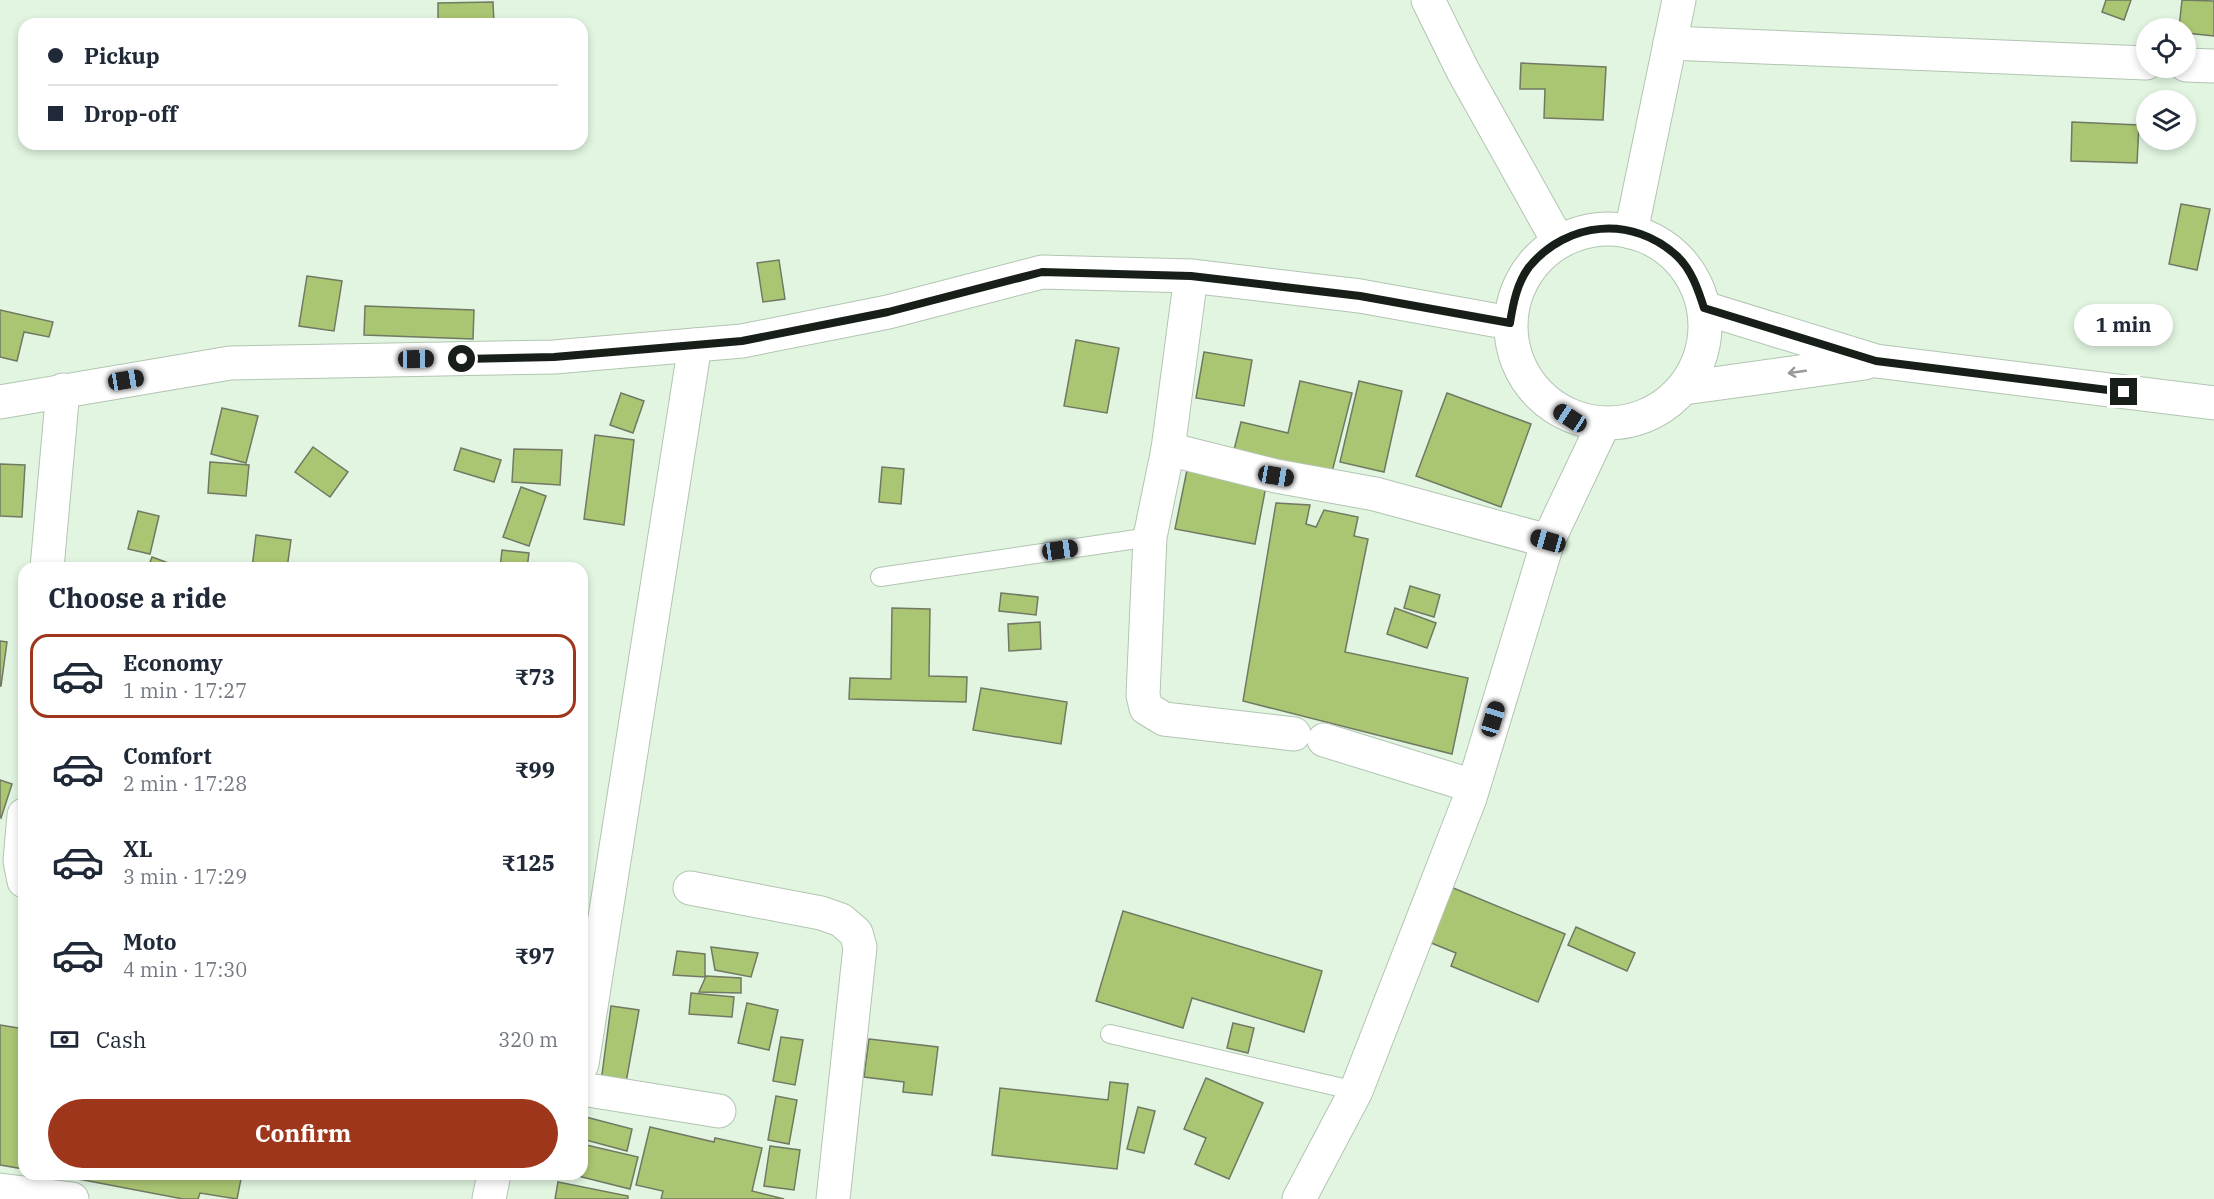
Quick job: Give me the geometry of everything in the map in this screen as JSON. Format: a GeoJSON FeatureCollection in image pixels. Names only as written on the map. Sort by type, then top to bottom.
{"type":"FeatureCollection","features":[{"type":"Feature","properties":{"kind":"street"},"geometry":{"type":"LineString","coordinates":[[1428,0],[1463,71],[1558,241]]}},
{"type":"Feature","properties":{"kind":"street"},"geometry":{"type":"LineString","coordinates":[[1631,232],[1679,0]]}},
{"type":"Feature","properties":{"kind":"street"},"geometry":{"type":"LineString","coordinates":[[1670,43],[2136,63]]}},
{"type":"Feature","properties":{"kind":"street"},"geometry":{"type":"LineString","coordinates":[[2196,65],[2214,66]]}},
{"type":"Feature","properties":{"kind":"street"},"geometry":{"type":"LineString","coordinates":[[1618,228],[1649,237],[1677,256],[1697,284],[1704,308],[1704,342],[1684,388],[1661,409],[1630,422],[1603,425],[1570,418],[1541,399],[1521,372],[1510,323],[1513,298],[1529,268],[1558,241],[1583,231],[1618,228]]}},
{"type":"Feature","properties":{"kind":"street"},"geometry":{"type":"LineString","coordinates":[[0,402],[230,363],[554,357],[742,341],[888,312],[1042,272],[1191,276],[1360,296],[1510,323]]}},
{"type":"Feature","properties":{"kind":"street"},"geometry":{"type":"LineString","coordinates":[[1191,276],[1168,449],[1150,537],[1143,695],[1146,708],[1164,719],[1309,737],[1473,786]]}},
{"type":"Feature","properties":{"kind":"street"},"geometry":{"type":"LineString","coordinates":[[1704,308],[1876,361],[2214,403]]}},
{"type":"Feature","properties":{"kind":"street"},"geometry":{"type":"LineString","coordinates":[[588,1026],[695,345]]}},
{"type":"Feature","properties":{"kind":"street"},"geometry":{"type":"LineString","coordinates":[[1684,388],[1876,361]]}},
{"type":"Feature","properties":{"kind":"street"},"geometry":{"type":"LineString","coordinates":[[48,562],[63,390]]}},
{"type":"Feature","properties":{"kind":"street"},"geometry":{"type":"LineString","coordinates":[[1299,1199],[1356,1091],[1473,786],[1548,541],[1603,425]]}},
{"type":"Feature","properties":{"kind":"street"},"geometry":{"type":"LineString","coordinates":[[1168,449],[1276,476],[1375,494],[1548,541]]}},
{"type":"Feature","properties":{"kind":"street"},"geometry":{"type":"LineString","coordinates":[[690,888],[822,913],[841,920],[856,933],[860,947],[833,1199]]}},
{"type":"Feature","properties":{"kind":"street"},"geometry":{"type":"LineString","coordinates":[[588,1090],[719,1111]]}},
{"type":"Feature","properties":{"kind":"street"},"geometry":{"type":"LineString","coordinates":[[489,1199],[493,1180]]}},
{"type":"Feature","properties":{"kind":"street"},"geometry":{"type":"LineString","coordinates":[[0,1190],[72,1199]]}},
{"type":"Feature","properties":{"kind":"lane"},"geometry":{"type":"LineString","coordinates":[[880,577],[1150,537]]}},
{"type":"Feature","properties":{"kind":"lane"},"geometry":{"type":"LineString","coordinates":[[1110,1034],[1356,1091]]}},
{"type":"Feature","properties":{"kind":"building"},"geometry":{"type":"Polygon","coordinates":[[[2106,0],[2131,0],[2124,20],[2102,12],[2106,0]]]}},
{"type":"Feature","properties":{"kind":"building"},"geometry":{"type":"Polygon","coordinates":[[[2182,0],[2214,1],[2214,36],[2196,34],[2196,18],[2180,18],[2182,0]]]}},
{"type":"Feature","properties":{"kind":"building"},"geometry":{"type":"Polygon","coordinates":[[[493,2],[494,18],[438,18],[438,3],[493,2]]]}},
{"type":"Feature","properties":{"kind":"building"},"geometry":{"type":"Polygon","coordinates":[[[1521,63],[1606,67],[1603,120],[1544,118],[1545,89],[1520,89],[1521,63]]]}},
{"type":"Feature","properties":{"kind":"building"},"geometry":{"type":"Polygon","coordinates":[[[2072,122],[2136,125],[2137,163],[2071,161],[2072,122]]]}},
{"type":"Feature","properties":{"kind":"building"},"geometry":{"type":"Polygon","coordinates":[[[2181,204],[2210,209],[2197,270],[2169,264],[2181,204]]]}},
{"type":"Feature","properties":{"kind":"building"},"geometry":{"type":"Polygon","coordinates":[[[779,260],[785,299],[763,302],[757,263],[779,260]]]}},
{"type":"Feature","properties":{"kind":"building"},"geometry":{"type":"Polygon","coordinates":[[[307,276],[342,281],[334,331],[299,326],[307,276]]]}},
{"type":"Feature","properties":{"kind":"building"},"geometry":{"type":"Polygon","coordinates":[[[365,306],[474,310],[473,339],[364,335],[365,306]]]}},
{"type":"Feature","properties":{"kind":"building"},"geometry":{"type":"Polygon","coordinates":[[[0,310],[53,322],[49,337],[24,332],[17,361],[0,357],[0,310]]]}},
{"type":"Feature","properties":{"kind":"building"},"geometry":{"type":"Polygon","coordinates":[[[1076,340],[1119,348],[1107,413],[1064,406],[1076,340]]]}},
{"type":"Feature","properties":{"kind":"building"},"geometry":{"type":"Polygon","coordinates":[[[1204,352],[1252,360],[1244,406],[1196,398],[1204,352]]]}},
{"type":"Feature","properties":{"kind":"building"},"geometry":{"type":"Polygon","coordinates":[[[1300,381],[1352,393],[1331,476],[1231,462],[1241,422],[1288,433],[1300,381]]]}},
{"type":"Feature","properties":{"kind":"building"},"geometry":{"type":"Polygon","coordinates":[[[1359,381],[1402,391],[1384,472],[1340,462],[1359,381]]]}},
{"type":"Feature","properties":{"kind":"building"},"geometry":{"type":"Polygon","coordinates":[[[621,393],[644,401],[633,433],[610,425],[621,393]]]}},
{"type":"Feature","properties":{"kind":"building"},"geometry":{"type":"Polygon","coordinates":[[[1447,393],[1531,424],[1501,507],[1416,476],[1447,393]]]}},
{"type":"Feature","properties":{"kind":"building"},"geometry":{"type":"Polygon","coordinates":[[[222,408],[258,416],[246,463],[211,454],[222,408]]]}},
{"type":"Feature","properties":{"kind":"building"},"geometry":{"type":"Polygon","coordinates":[[[595,435],[634,440],[624,525],[584,519],[595,435]]]}},
{"type":"Feature","properties":{"kind":"building"},"geometry":{"type":"Polygon","coordinates":[[[313,447],[348,472],[330,497],[295,472],[313,447]]]}},
{"type":"Feature","properties":{"kind":"building"},"geometry":{"type":"Polygon","coordinates":[[[461,448],[501,460],[494,482],[454,470],[461,448]]]}},
{"type":"Feature","properties":{"kind":"building"},"geometry":{"type":"Polygon","coordinates":[[[514,449],[562,450],[560,485],[512,482],[514,449]]]}},
{"type":"Feature","properties":{"kind":"building"},"geometry":{"type":"Polygon","coordinates":[[[210,462],[249,465],[246,496],[208,493],[210,462]]]}},
{"type":"Feature","properties":{"kind":"building"},"geometry":{"type":"Polygon","coordinates":[[[0,464],[25,465],[22,517],[0,516],[0,464]]]}},
{"type":"Feature","properties":{"kind":"building"},"geometry":{"type":"Polygon","coordinates":[[[882,467],[904,469],[901,504],[879,502],[882,467]]]}},
{"type":"Feature","properties":{"kind":"building"},"geometry":{"type":"Polygon","coordinates":[[[1187,470],[1266,486],[1255,544],[1175,529],[1187,470]]]}},
{"type":"Feature","properties":{"kind":"building"},"geometry":{"type":"Polygon","coordinates":[[[521,487],[546,496],[529,546],[503,537],[521,487]]]}},
{"type":"Feature","properties":{"kind":"building"},"geometry":{"type":"Polygon","coordinates":[[[1276,503],[1310,505],[1306,524],[1316,527],[1324,510],[1358,517],[1354,536],[1368,539],[1345,652],[1468,678],[1452,754],[1243,701],[1276,503]]]}},
{"type":"Feature","properties":{"kind":"building"},"geometry":{"type":"Polygon","coordinates":[[[138,511],[159,516],[150,554],[128,549],[138,511]]]}},
{"type":"Feature","properties":{"kind":"building"},"geometry":{"type":"Polygon","coordinates":[[[256,535],[291,540],[288,562],[253,562],[256,535]]]}},
{"type":"Feature","properties":{"kind":"building"},"geometry":{"type":"Polygon","coordinates":[[[502,550],[529,553],[528,562],[501,562],[502,550]]]}},
{"type":"Feature","properties":{"kind":"building"},"geometry":{"type":"Polygon","coordinates":[[[152,557],[166,562],[150,562],[152,557]]]}},
{"type":"Feature","properties":{"kind":"building"},"geometry":{"type":"Polygon","coordinates":[[[1410,586],[1440,595],[1434,617],[1404,608],[1410,586]]]}},
{"type":"Feature","properties":{"kind":"building"},"geometry":{"type":"Polygon","coordinates":[[[1001,593],[1038,597],[1036,615],[999,611],[1001,593]]]}},
{"type":"Feature","properties":{"kind":"building"},"geometry":{"type":"Polygon","coordinates":[[[892,608],[930,609],[929,676],[967,677],[966,702],[849,699],[850,678],[891,679],[892,608]]]}},
{"type":"Feature","properties":{"kind":"building"},"geometry":{"type":"Polygon","coordinates":[[[1395,608],[1436,623],[1427,648],[1387,634],[1395,608]]]}},
{"type":"Feature","properties":{"kind":"building"},"geometry":{"type":"Polygon","coordinates":[[[1040,622],[1041,649],[1009,651],[1008,624],[1040,622]]]}},
{"type":"Feature","properties":{"kind":"building"},"geometry":{"type":"Polygon","coordinates":[[[0,641],[7,642],[1,686],[0,686],[0,641]]]}},
{"type":"Feature","properties":{"kind":"building"},"geometry":{"type":"Polygon","coordinates":[[[981,688],[1067,702],[1061,744],[973,730],[981,688]]]}},
{"type":"Feature","properties":{"kind":"building"},"geometry":{"type":"Polygon","coordinates":[[[0,780],[12,784],[1,818],[0,817],[0,780]]]}},
{"type":"Feature","properties":{"kind":"building"},"geometry":{"type":"Polygon","coordinates":[[[1446,885],[1565,934],[1538,1002],[1451,966],[1456,953],[1424,940],[1446,885]]]}},
{"type":"Feature","properties":{"kind":"building"},"geometry":{"type":"Polygon","coordinates":[[[1123,911],[1322,971],[1304,1032],[1192,998],[1183,1028],[1096,1001],[1123,911]]]}},
{"type":"Feature","properties":{"kind":"building"},"geometry":{"type":"Polygon","coordinates":[[[1576,927],[1635,953],[1627,971],[1568,945],[1576,927]]]}},
{"type":"Feature","properties":{"kind":"building"},"geometry":{"type":"Polygon","coordinates":[[[711,947],[758,953],[751,977],[715,970],[711,947]]]}},
{"type":"Feature","properties":{"kind":"building"},"geometry":{"type":"Polygon","coordinates":[[[677,951],[705,954],[705,977],[673,975],[677,951]]]}},
{"type":"Feature","properties":{"kind":"building"},"geometry":{"type":"Polygon","coordinates":[[[706,976],[741,978],[741,993],[699,992],[706,976]]]}},
{"type":"Feature","properties":{"kind":"building"},"geometry":{"type":"Polygon","coordinates":[[[691,993],[734,997],[732,1017],[689,1014],[691,993]]]}},
{"type":"Feature","properties":{"kind":"building"},"geometry":{"type":"Polygon","coordinates":[[[747,1003],[778,1010],[769,1050],[738,1043],[747,1003]]]}},
{"type":"Feature","properties":{"kind":"building"},"geometry":{"type":"Polygon","coordinates":[[[611,1006],[639,1010],[625,1088],[601,1082],[611,1006]]]}},
{"type":"Feature","properties":{"kind":"building"},"geometry":{"type":"Polygon","coordinates":[[[1233,1023],[1254,1028],[1248,1053],[1227,1048],[1233,1023]]]}},
{"type":"Feature","properties":{"kind":"building"},"geometry":{"type":"Polygon","coordinates":[[[0,1025],[18,1028],[18,1168],[0,1165],[0,1025]]]}},
{"type":"Feature","properties":{"kind":"building"},"geometry":{"type":"Polygon","coordinates":[[[781,1037],[803,1040],[795,1085],[773,1081],[781,1037]]]}},
{"type":"Feature","properties":{"kind":"building"},"geometry":{"type":"Polygon","coordinates":[[[869,1039],[938,1047],[932,1095],[903,1092],[904,1082],[864,1077],[869,1039]]]}},
{"type":"Feature","properties":{"kind":"building"},"geometry":{"type":"Polygon","coordinates":[[[1206,1078],[1263,1103],[1229,1179],[1195,1164],[1206,1138],[1184,1129],[1206,1078]]]}},
{"type":"Feature","properties":{"kind":"building"},"geometry":{"type":"Polygon","coordinates":[[[1110,1082],[1128,1084],[1117,1169],[992,1155],[1000,1088],[1108,1100],[1110,1082]]]}},
{"type":"Feature","properties":{"kind":"building"},"geometry":{"type":"Polygon","coordinates":[[[776,1096],[797,1100],[789,1144],[768,1140],[776,1096]]]}},
{"type":"Feature","properties":{"kind":"building"},"geometry":{"type":"Polygon","coordinates":[[[1138,1107],[1155,1111],[1144,1153],[1127,1149],[1138,1107]]]}},
{"type":"Feature","properties":{"kind":"building"},"geometry":{"type":"Polygon","coordinates":[[[588,1118],[632,1129],[627,1151],[588,1141],[588,1118]]]}},
{"type":"Feature","properties":{"kind":"building"},"geometry":{"type":"Polygon","coordinates":[[[650,1127],[714,1142],[715,1138],[762,1148],[752,1191],[784,1199],[661,1199],[663,1191],[636,1185],[650,1127]]]}},
{"type":"Feature","properties":{"kind":"building"},"geometry":{"type":"Polygon","coordinates":[[[588,1145],[638,1157],[630,1189],[588,1178],[588,1145]]]}},
{"type":"Feature","properties":{"kind":"building"},"geometry":{"type":"Polygon","coordinates":[[[770,1146],[800,1150],[794,1190],[764,1186],[770,1146]]]}},
{"type":"Feature","properties":{"kind":"building"},"geometry":{"type":"Polygon","coordinates":[[[83,1180],[241,1180],[237,1199],[200,1193],[198,1199],[183,1199],[83,1180]]]}},
{"type":"Feature","properties":{"kind":"building"},"geometry":{"type":"Polygon","coordinates":[[[558,1182],[628,1196],[628,1199],[555,1199],[558,1182]]]}},
{"type":"Feature","properties":{"kind":"route"},"geometry":{"type":"LineString","coordinates":[[462,359],[554,357],[742,341],[888,312],[1042,272],[1191,276],[1360,296],[1510,323],[1513,298],[1529,268],[1558,241],[1583,231],[1618,228],[1649,237],[1677,256],[1697,284],[1704,308],[1876,361],[2124,392]]}}]}
